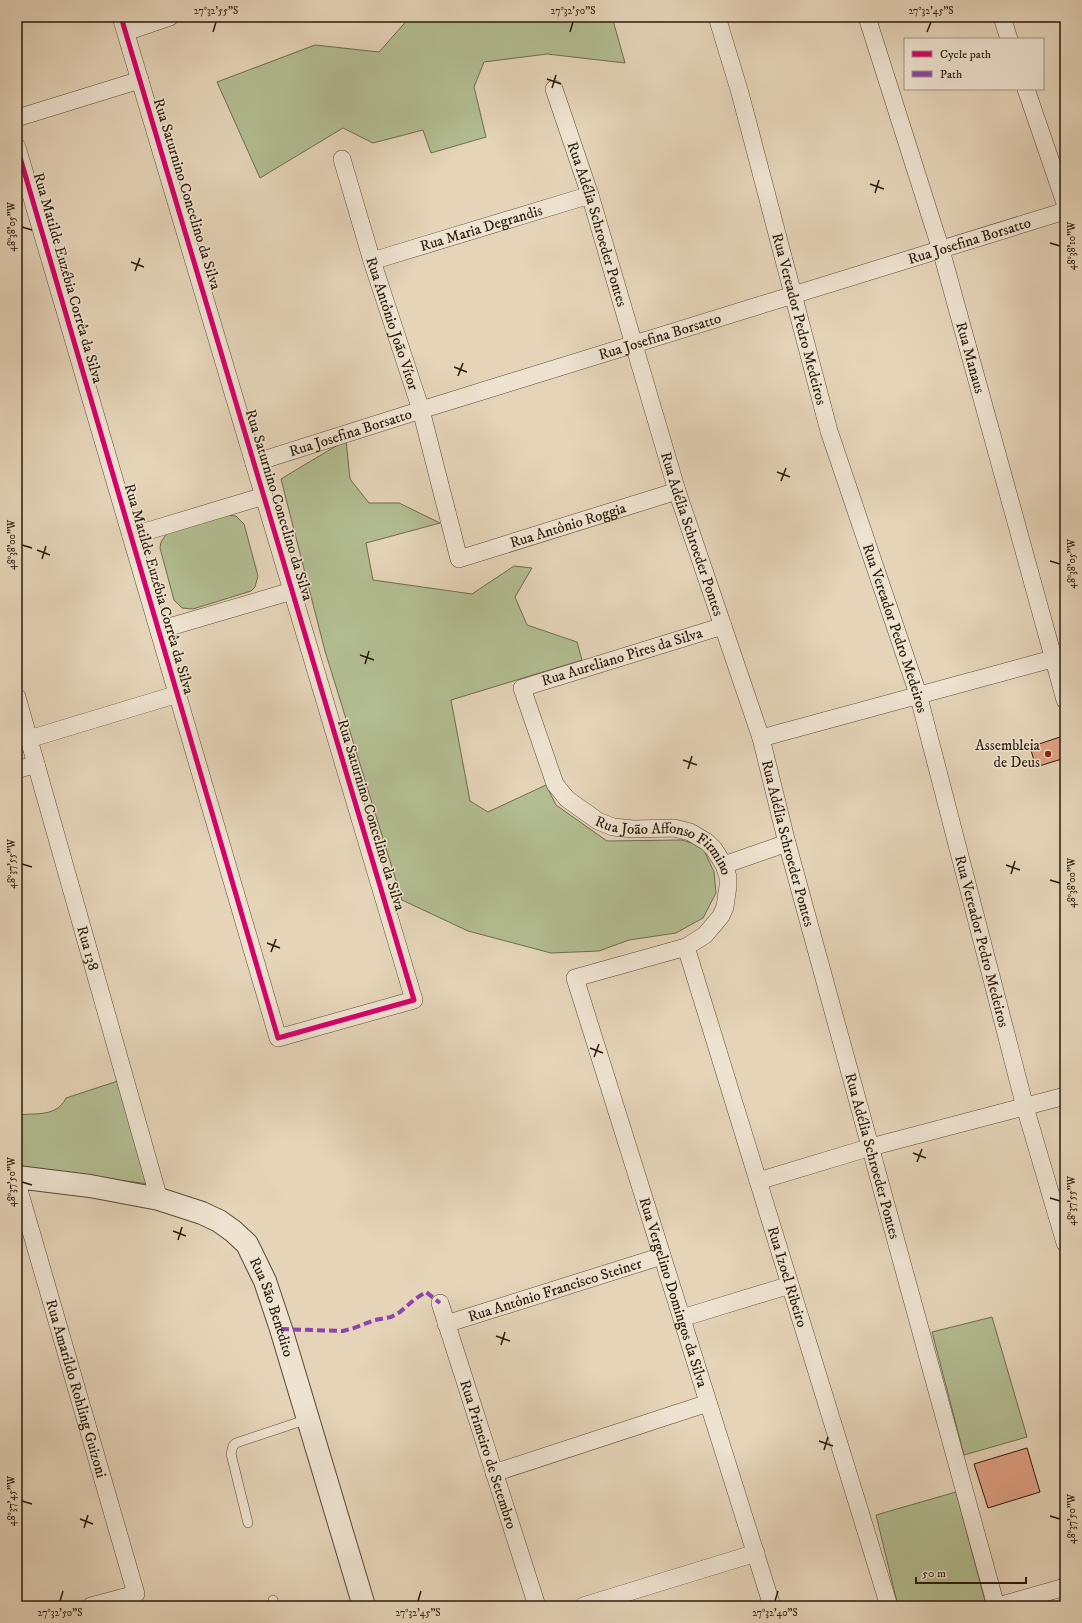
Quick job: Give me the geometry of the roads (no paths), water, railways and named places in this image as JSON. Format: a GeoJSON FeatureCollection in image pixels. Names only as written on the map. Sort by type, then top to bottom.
{"type":"FeatureCollection","features":[{"type":"Feature","properties":{"kind":"street"},"geometry":{"type":"LineString","coordinates":[[124,24],[170,17]]}},
{"type":"Feature","properties":{"kind":"street","name":"Rua Vereador Pedro Medeiros"},"geometry":{"type":"LineString","coordinates":[[717,17],[740,93],[829,431],[918,694],[1026,1107],[1065,1243]]}},
{"type":"Feature","properties":{"kind":"street","name":"Rua Manaus"},"geometry":{"type":"LineString","coordinates":[[867,17],[941,250],[1059,657],[1065,700]]}},
{"type":"Feature","properties":{"kind":"street"},"geometry":{"type":"LineString","coordinates":[[1002,17],[1009,38]]}},
{"type":"Feature","properties":{"kind":"street","name":"Rua Saturnino Concelino da Silva"},"geometry":{"type":"LineString","coordinates":[[124,24],[414,1000],[278,1038]]}},
{"type":"Feature","properties":{"kind":"street"},"geometry":{"type":"LineString","coordinates":[[17,118],[140,80]]}},
{"type":"Feature","properties":{"kind":"street","name":"Rua Adélia Schroeder Pontes"},"geometry":{"type":"LineString","coordinates":[[554,89],[590,195],[677,491],[761,738],[787,843],[997,1606]]}},
{"type":"Feature","properties":{"kind":"street"},"geometry":{"type":"LineString","coordinates":[[1026,90],[1065,204]]}},
{"type":"Feature","properties":{"kind":"street","name":"Rua Matilde Euzébia Corrêa da Silva"},"geometry":{"type":"LineString","coordinates":[[17,148],[278,1038]]}},
{"type":"Feature","properties":{"kind":"street","name":"Rua Antônio João Vítor"},"geometry":{"type":"LineString","coordinates":[[342,158],[372,261],[421,410],[459,559]]}},
{"type":"Feature","properties":{"kind":"street","name":"Rua Maria Degrandis"},"geometry":{"type":"LineString","coordinates":[[372,261],[590,195]]}},
{"type":"Feature","properties":{"kind":"street","name":"Rua Josefina Borsatto"},"geometry":{"type":"LineString","coordinates":[[254,463],[1065,211]]}},
{"type":"Feature","properties":{"kind":"street","name":"Rua Antônio Roggia"},"geometry":{"type":"LineString","coordinates":[[459,559],[677,491]]}},
{"type":"Feature","properties":{"kind":"street"},"geometry":{"type":"LineString","coordinates":[[131,536],[264,496]]}},
{"type":"Feature","properties":{"kind":"street"},"geometry":{"type":"LineString","coordinates":[[159,630],[292,591]]}},
{"type":"Feature","properties":{"kind":"street","name":"Rua Aureliano Pires da Silva"},"geometry":{"type":"LineString","coordinates":[[522,688],[722,626]]}},
{"type":"Feature","properties":{"kind":"street"},"geometry":{"type":"LineString","coordinates":[[761,738],[918,694],[1059,657]]}},
{"type":"Feature","properties":{"kind":"street","name":"Rua João Affonso Firmino"},"geometry":{"type":"LineString","coordinates":[[522,688],[555,784],[567,800],[598,821],[614,827],[634,830],[674,828],[690,832],[714,849],[724,865],[728,886],[727,897],[721,916],[705,935],[686,947],[575,978]]}},
{"type":"Feature","properties":{"kind":"street"},"geometry":{"type":"LineString","coordinates":[[29,739],[178,694]]}},
{"type":"Feature","properties":{"kind":"street","name":"Rua 138"},"geometry":{"type":"LineString","coordinates":[[17,697],[159,1199]]}},
{"type":"Feature","properties":{"kind":"street"},"geometry":{"type":"LineString","coordinates":[[17,770],[36,764]]}},
{"type":"Feature","properties":{"kind":"street"},"geometry":{"type":"LineString","coordinates":[[724,865],[787,843]]}},
{"type":"Feature","properties":{"kind":"street","name":"Rua Izoel Ribeiro"},"geometry":{"type":"LineString","coordinates":[[686,947],[889,1606]]}},
{"type":"Feature","properties":{"kind":"street","name":"Rua Vergelino Domingos da Silva"},"geometry":{"type":"LineString","coordinates":[[575,978],[772,1606]]}},
{"type":"Feature","properties":{"kind":"street"},"geometry":{"type":"LineString","coordinates":[[758,1181],[870,1147],[1065,1096]]}},
{"type":"Feature","properties":{"kind":"street","name":"Rua São Benedito"},"geometry":{"type":"LineString","coordinates":[[17,1177],[90,1186],[159,1199],[202,1212],[233,1230],[247,1244],[265,1281],[364,1606]]}},
{"type":"Feature","properties":{"kind":"street","name":"Rua Amarildo Rohling Guizoni"},"geometry":{"type":"LineString","coordinates":[[17,1183],[136,1594],[91,1606]]}},
{"type":"Feature","properties":{"kind":"street","name":"Rua Antônio Francisco Steiner"},"geometry":{"type":"LineString","coordinates":[[446,1324],[662,1256]]}},
{"type":"Feature","properties":{"kind":"street"},"geometry":{"type":"LineString","coordinates":[[682,1318],[790,1285]]}},
{"type":"Feature","properties":{"kind":"street","name":"Rua Primeiro de Setembro"},"geometry":{"type":"LineString","coordinates":[[440,1303],[537,1606]]}},
{"type":"Feature","properties":{"kind":"street"},"geometry":{"type":"LineString","coordinates":[[494,1472],[708,1403]]}},
{"type":"Feature","properties":{"kind":"street"},"geometry":{"type":"LineString","coordinates":[[583,1606],[756,1553]]}},
{"type":"Feature","properties":{"kind":"street"},"geometry":{"type":"LineString","coordinates":[[997,1606],[1057,1595]]}},
{"type":"Feature","properties":{"kind":"lane"},"geometry":{"type":"LineString","coordinates":[[248,1523],[231,1454],[233,1446],[236,1443],[308,1419]]}},
{"type":"Feature","properties":{"kind":"place","name":"Assembleia de Deus"},"geometry":{"type":"Point","coordinates":[1048,754]}}]}
